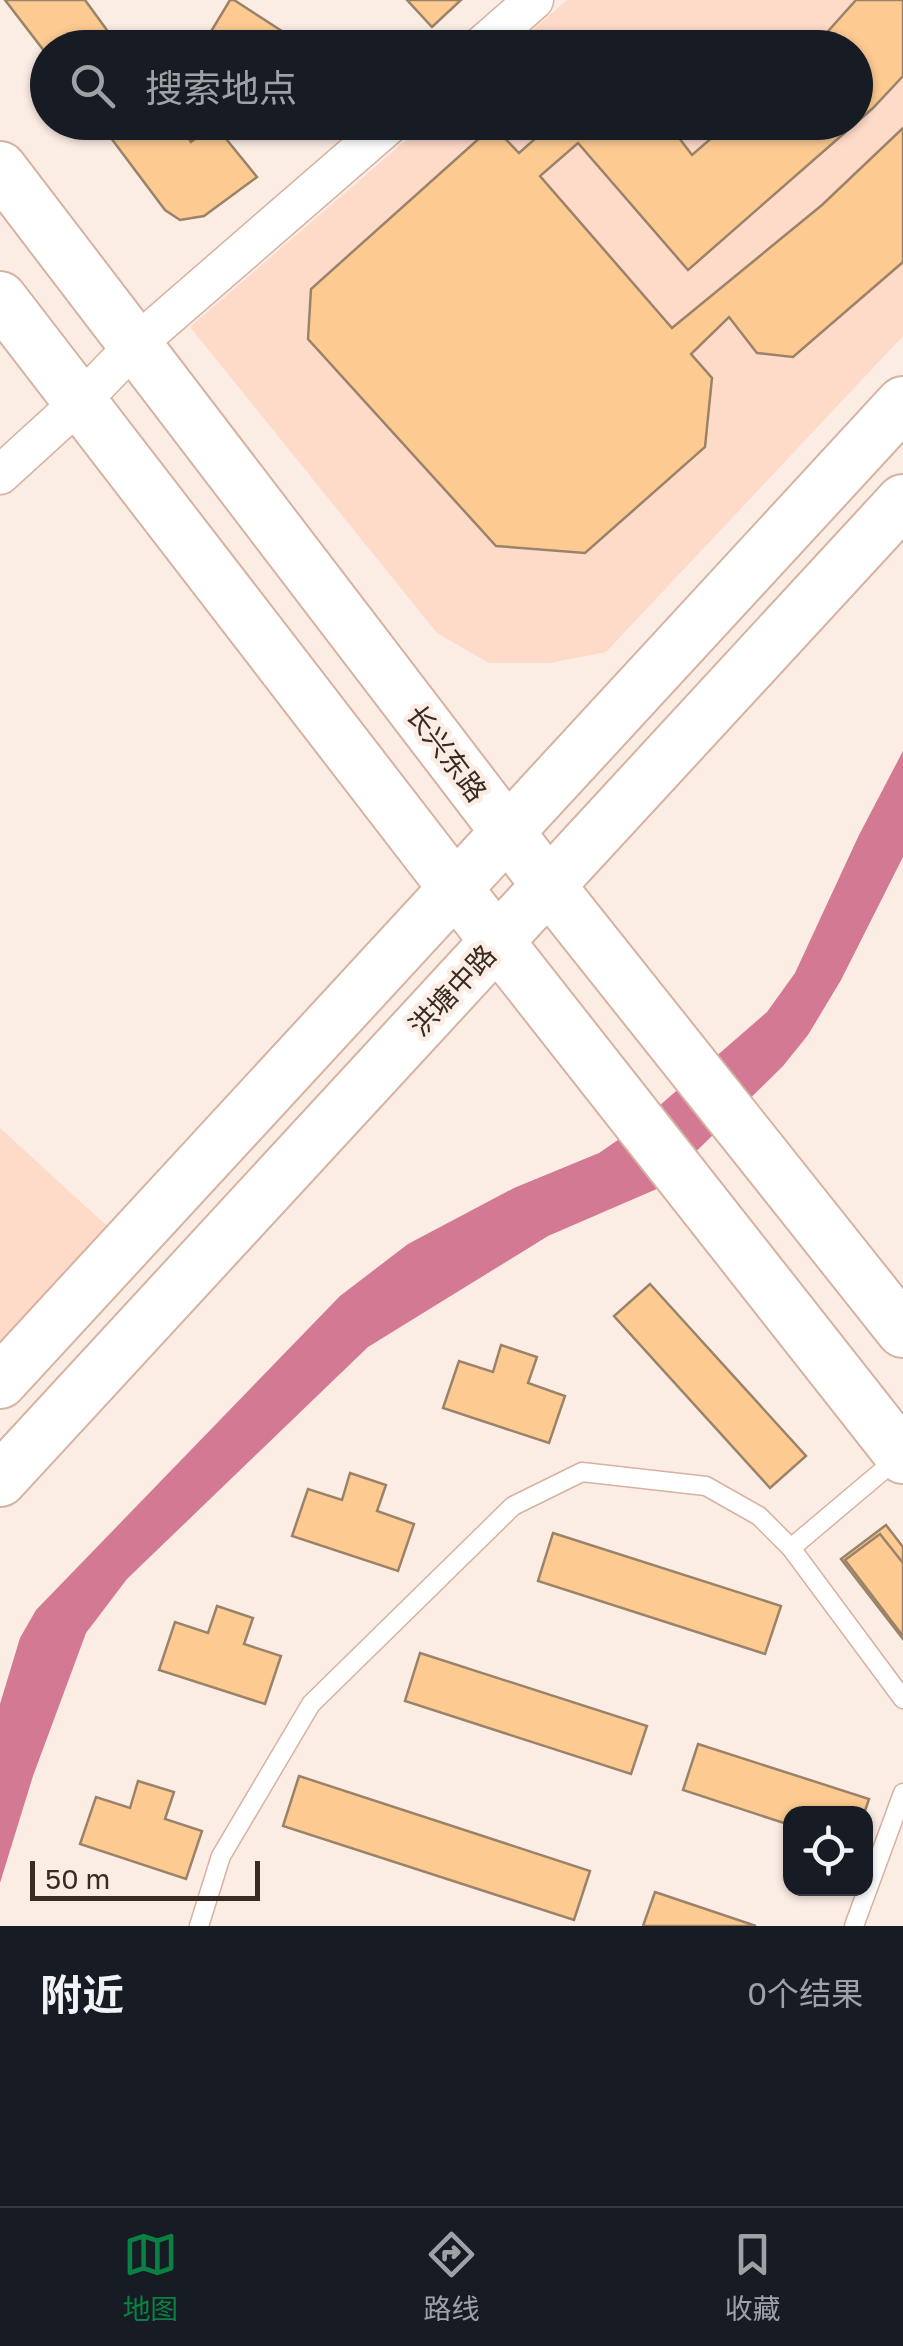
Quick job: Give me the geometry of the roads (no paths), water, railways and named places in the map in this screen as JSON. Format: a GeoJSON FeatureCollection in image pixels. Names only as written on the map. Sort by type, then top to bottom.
{"type":"FeatureCollection","features":[{"type":"Feature","properties":{"kind":"main road","name":"长兴东路"},"geometry":{"type":"LineString","coordinates":[[0,168],[548,886],[903,1331]]}},
{"type":"Feature","properties":{"kind":"main road"},"geometry":{"type":"LineString","coordinates":[[0,298],[455,888],[902,1456]]}},
{"type":"Feature","properties":{"kind":"main road"},"geometry":{"type":"LineString","coordinates":[[0,1382],[903,403]]}},
{"type":"Feature","properties":{"kind":"main road","name":"洪塘中路"},"geometry":{"type":"LineString","coordinates":[[0,1480],[903,500]]}},
{"type":"Feature","properties":{"kind":"street"},"geometry":{"type":"LineString","coordinates":[[500,30],[534,0]]}},
{"type":"Feature","properties":{"kind":"street"},"geometry":{"type":"LineString","coordinates":[[0,475],[135,345],[371,140]]}},
{"type":"Feature","properties":{"kind":"lane"},"geometry":{"type":"LineString","coordinates":[[791,1548],[902,1456]]}},
{"type":"Feature","properties":{"kind":"lane"},"geometry":{"type":"LineString","coordinates":[[199,1926],[222,1856],[310,1704],[513,1506],[582,1472],[706,1486],[758,1516],[791,1548],[903,1699]]}},
{"type":"Feature","properties":{"kind":"lane"},"geometry":{"type":"LineString","coordinates":[[854,1926],[903,1793]]}}]}
